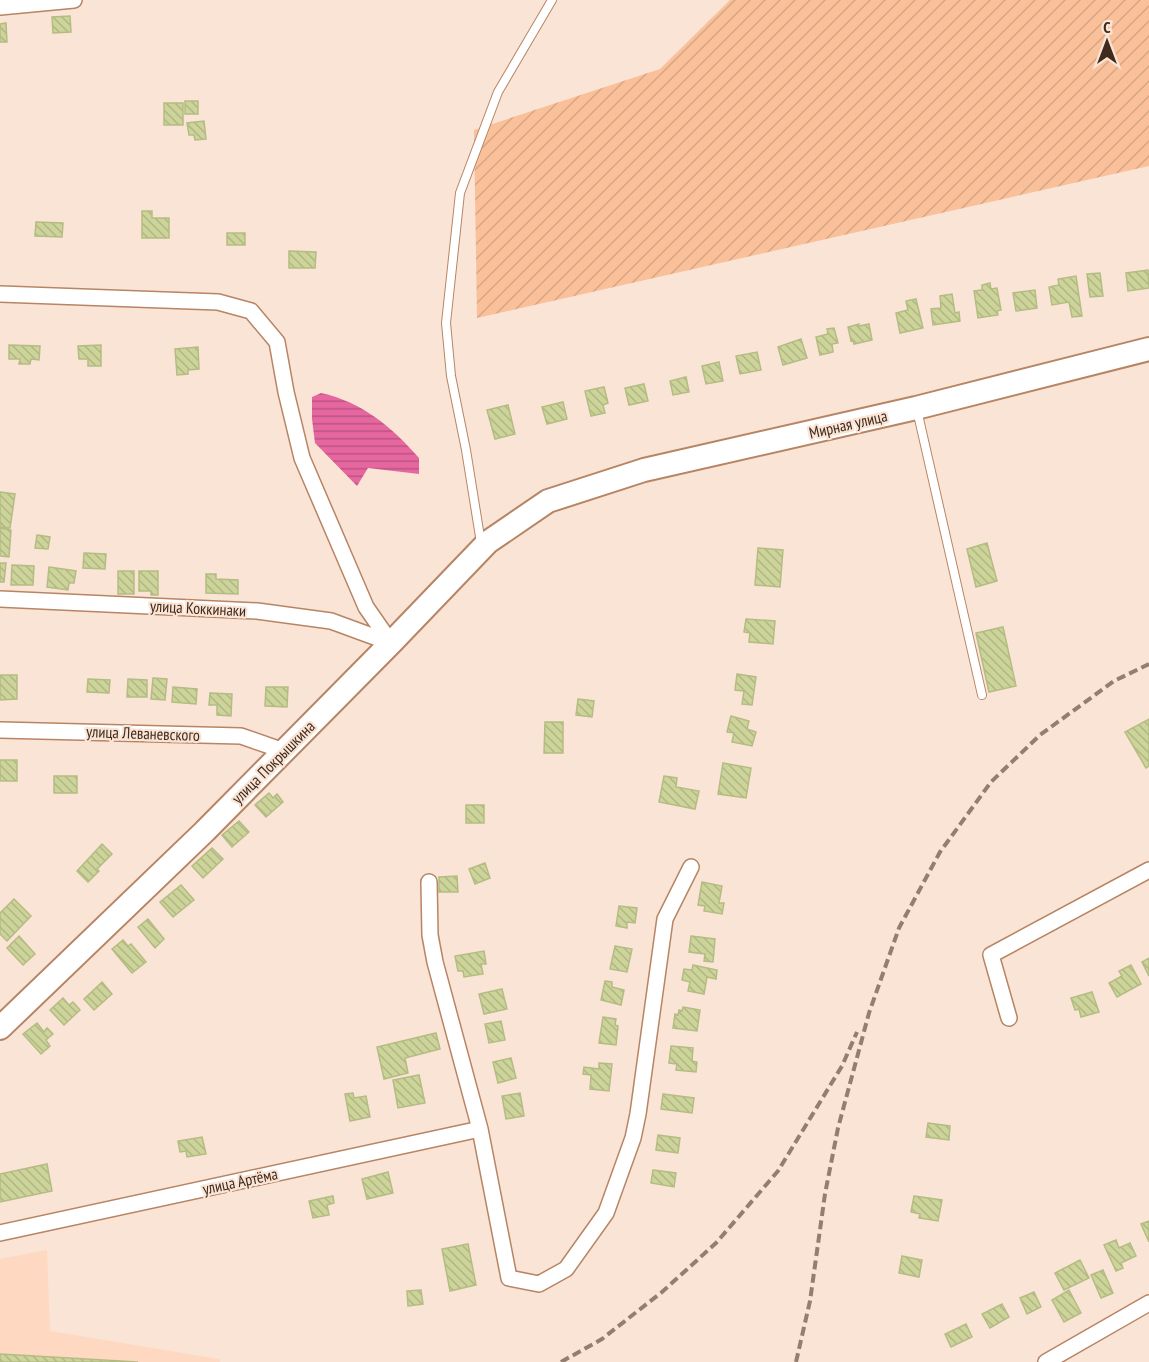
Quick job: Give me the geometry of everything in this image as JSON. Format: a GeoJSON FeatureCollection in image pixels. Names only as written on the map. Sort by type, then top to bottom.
{"type":"FeatureCollection","features":[{"type":"Feature","properties":{"kind":"street"},"geometry":{"type":"LineString","coordinates":[[0,7],[74,0]]}},
{"type":"Feature","properties":{"kind":"street"},"geometry":{"type":"LineString","coordinates":[[0,294],[218,302],[251,311],[277,342],[302,458],[366,607],[391,643]]}},
{"type":"Feature","properties":{"kind":"street","name":"Мирная улица"},"geometry":{"type":"LineString","coordinates":[[548,501],[644,470],[916,408],[1149,349]]}},
{"type":"Feature","properties":{"kind":"street","name":"улица Покрышкина"},"geometry":{"type":"LineString","coordinates":[[0,1028],[205,831],[488,542],[548,501]]}},
{"type":"Feature","properties":{"kind":"street","name":"улица Коккинаки"},"geometry":{"type":"LineString","coordinates":[[0,599],[257,611],[331,621],[391,643]]}},
{"type":"Feature","properties":{"kind":"street","name":"улица Леваневского"},"geometry":{"type":"LineString","coordinates":[[0,730],[241,736],[284,751]]}},
{"type":"Feature","properties":{"kind":"street"},"geometry":{"type":"LineString","coordinates":[[429,882],[430,935],[435,962],[480,1129],[509,1278],[539,1284],[566,1269],[606,1213],[633,1138],[638,1114],[665,920],[691,867]]}},
{"type":"Feature","properties":{"kind":"street"},"geometry":{"type":"LineString","coordinates":[[1009,1018],[991,955],[1149,870]]}},
{"type":"Feature","properties":{"kind":"street","name":"улица Артёма"},"geometry":{"type":"LineString","coordinates":[[0,1233],[480,1129]]}},
{"type":"Feature","properties":{"kind":"street"},"geometry":{"type":"LineString","coordinates":[[1046,1362],[1149,1303]]}},
{"type":"Feature","properties":{"kind":"lane"},"geometry":{"type":"LineString","coordinates":[[482,548],[451,376],[446,323],[460,193],[498,92],[552,0]]}},
{"type":"Feature","properties":{"kind":"lane"},"geometry":{"type":"LineString","coordinates":[[916,408],[982,695]]}},
{"type":"Feature","properties":{"kind":"shaded area"},"geometry":{"type":"Polygon","coordinates":[[[730,0],[1149,0],[1149,166],[477,318],[474,130],[660,69],[730,0]]]}},
{"type":"Feature","properties":{"kind":"shaded area"},"geometry":{"type":"Polygon","coordinates":[[[321,393],[363,409],[387,426],[419,458],[419,474],[368,468],[357,486],[315,443],[312,397],[321,393]]]}},
{"type":"Feature","properties":{"kind":"shaded area"},"geometry":{"type":"Polygon","coordinates":[[[47,1250],[50,1331],[219,1359],[220,1362],[0,1362],[0,1259],[47,1250]]]}},
{"type":"Feature","properties":{"kind":"building"},"geometry":{"type":"Polygon","coordinates":[[[70,16],[71,32],[53,33],[52,17],[70,16]]]}},
{"type":"Feature","properties":{"kind":"building"},"geometry":{"type":"Polygon","coordinates":[[[6,23],[7,42],[0,42],[0,24],[6,23]]]}},
{"type":"Feature","properties":{"kind":"building"},"geometry":{"type":"Polygon","coordinates":[[[185,101],[198,101],[198,114],[185,114],[185,101]]]}},
{"type":"Feature","properties":{"kind":"building"},"geometry":{"type":"Polygon","coordinates":[[[164,103],[183,103],[183,125],[164,125],[164,103]]]}},
{"type":"Feature","properties":{"kind":"building"},"geometry":{"type":"Polygon","coordinates":[[[204,121],[206,139],[195,140],[194,135],[189,135],[187,123],[204,121]]]}},
{"type":"Feature","properties":{"kind":"building"},"geometry":{"type":"Polygon","coordinates":[[[142,211],[152,211],[152,218],[169,218],[169,238],[142,238],[142,211]]]}},
{"type":"Feature","properties":{"kind":"building"},"geometry":{"type":"Polygon","coordinates":[[[36,222],[63,223],[62,237],[35,236],[36,222]]]}},
{"type":"Feature","properties":{"kind":"building"},"geometry":{"type":"Polygon","coordinates":[[[227,233],[245,233],[245,245],[227,245],[227,233]]]}},
{"type":"Feature","properties":{"kind":"building"},"geometry":{"type":"Polygon","coordinates":[[[289,251],[316,252],[315,268],[289,268],[289,251]]]}},
{"type":"Feature","properties":{"kind":"building"},"geometry":{"type":"Polygon","coordinates":[[[1148,270],[1149,288],[1128,291],[1126,273],[1148,270]]]}},
{"type":"Feature","properties":{"kind":"building"},"geometry":{"type":"Polygon","coordinates":[[[1100,273],[1103,296],[1090,297],[1087,274],[1100,273]]]}},
{"type":"Feature","properties":{"kind":"building"},"geometry":{"type":"Polygon","coordinates":[[[1076,276],[1082,316],[1072,317],[1069,302],[1052,305],[1049,287],[1059,285],[1058,279],[1076,276]]]}},
{"type":"Feature","properties":{"kind":"building"},"geometry":{"type":"Polygon","coordinates":[[[990,283],[991,289],[997,288],[1001,310],[997,311],[998,315],[978,318],[974,291],[982,290],[982,285],[990,283]]]}},
{"type":"Feature","properties":{"kind":"building"},"geometry":{"type":"Polygon","coordinates":[[[1035,290],[1037,308],[1016,311],[1013,293],[1035,290]]]}},
{"type":"Feature","properties":{"kind":"building"},"geometry":{"type":"Polygon","coordinates":[[[952,294],[955,313],[959,312],[960,321],[933,325],[931,309],[941,308],[940,296],[952,294]]]}},
{"type":"Feature","properties":{"kind":"building"},"geometry":{"type":"Polygon","coordinates":[[[916,299],[923,328],[900,333],[896,313],[908,310],[906,301],[916,299]]]}},
{"type":"Feature","properties":{"kind":"building"},"geometry":{"type":"Polygon","coordinates":[[[859,324],[859,326],[869,324],[872,340],[854,344],[853,340],[851,341],[848,327],[859,324]]]}},
{"type":"Feature","properties":{"kind":"building"},"geometry":{"type":"Polygon","coordinates":[[[834,328],[838,343],[832,344],[833,352],[820,355],[816,337],[828,334],[827,329],[834,328]]]}},
{"type":"Feature","properties":{"kind":"building"},"geometry":{"type":"Polygon","coordinates":[[[801,339],[807,358],[783,365],[778,347],[801,339]]]}},
{"type":"Feature","properties":{"kind":"building"},"geometry":{"type":"Polygon","coordinates":[[[9,345],[40,346],[39,360],[31,359],[30,364],[19,364],[20,359],[9,359],[9,345]]]}},
{"type":"Feature","properties":{"kind":"building"},"geometry":{"type":"Polygon","coordinates":[[[101,345],[101,366],[88,366],[88,359],[79,359],[78,346],[101,345]]]}},
{"type":"Feature","properties":{"kind":"building"},"geometry":{"type":"Polygon","coordinates":[[[198,347],[199,369],[188,370],[188,374],[177,375],[175,349],[198,347]]]}},
{"type":"Feature","properties":{"kind":"building"},"geometry":{"type":"Polygon","coordinates":[[[757,352],[761,370],[740,374],[736,356],[757,352]]]}},
{"type":"Feature","properties":{"kind":"building"},"geometry":{"type":"Polygon","coordinates":[[[719,362],[723,381],[706,384],[702,366],[719,362]]]}},
{"type":"Feature","properties":{"kind":"building"},"geometry":{"type":"Polygon","coordinates":[[[686,377],[689,392],[673,395],[670,381],[686,377]]]}},
{"type":"Feature","properties":{"kind":"building"},"geometry":{"type":"Polygon","coordinates":[[[644,384],[648,401],[629,405],[625,388],[644,384]]]}},
{"type":"Feature","properties":{"kind":"building"},"geometry":{"type":"Polygon","coordinates":[[[604,387],[608,403],[603,405],[605,413],[591,416],[585,391],[604,387]]]}},
{"type":"Feature","properties":{"kind":"building"},"geometry":{"type":"Polygon","coordinates":[[[563,402],[567,419],[547,424],[542,407],[563,402]]]}},
{"type":"Feature","properties":{"kind":"building"},"geometry":{"type":"Polygon","coordinates":[[[508,405],[515,434],[495,439],[487,410],[508,405]]]}},
{"type":"Feature","properties":{"kind":"building"},"geometry":{"type":"Polygon","coordinates":[[[0,492],[15,494],[10,528],[0,527],[0,492]]]}},
{"type":"Feature","properties":{"kind":"building"},"geometry":{"type":"Polygon","coordinates":[[[0,528],[11,530],[9,557],[0,556],[0,528]]]}},
{"type":"Feature","properties":{"kind":"building"},"geometry":{"type":"Polygon","coordinates":[[[37,535],[50,537],[48,549],[35,548],[37,535]]]}},
{"type":"Feature","properties":{"kind":"building"},"geometry":{"type":"Polygon","coordinates":[[[987,543],[997,581],[976,587],[967,549],[987,543]]]}},
{"type":"Feature","properties":{"kind":"building"},"geometry":{"type":"Polygon","coordinates":[[[758,548],[783,550],[780,587],[755,585],[758,548]]]}},
{"type":"Feature","properties":{"kind":"building"},"geometry":{"type":"Polygon","coordinates":[[[84,553],[106,554],[105,569],[83,568],[84,553]]]}},
{"type":"Feature","properties":{"kind":"building"},"geometry":{"type":"Polygon","coordinates":[[[0,563],[6,563],[4,582],[0,582],[0,563]]]}},
{"type":"Feature","properties":{"kind":"building"},"geometry":{"type":"Polygon","coordinates":[[[12,565],[34,566],[33,585],[11,585],[12,565]]]}},
{"type":"Feature","properties":{"kind":"building"},"geometry":{"type":"Polygon","coordinates":[[[49,567],[76,571],[74,583],[69,583],[68,590],[47,587],[49,567]]]}},
{"type":"Feature","properties":{"kind":"building"},"geometry":{"type":"Polygon","coordinates":[[[118,571],[134,571],[134,594],[118,594],[118,571]]]}},
{"type":"Feature","properties":{"kind":"building"},"geometry":{"type":"Polygon","coordinates":[[[139,571],[158,571],[158,595],[151,595],[151,591],[139,591],[139,571]]]}},
{"type":"Feature","properties":{"kind":"building"},"geometry":{"type":"Polygon","coordinates":[[[206,574],[216,574],[216,579],[238,580],[238,594],[206,593],[206,574]]]}},
{"type":"Feature","properties":{"kind":"building"},"geometry":{"type":"Polygon","coordinates":[[[746,619],[775,621],[773,644],[749,642],[750,633],[744,632],[746,619]]]}},
{"type":"Feature","properties":{"kind":"building"},"geometry":{"type":"Polygon","coordinates":[[[1003,627],[1016,686],[989,692],[976,633],[1003,627]]]}},
{"type":"Feature","properties":{"kind":"building"},"geometry":{"type":"Polygon","coordinates":[[[737,674],[756,677],[752,705],[742,704],[744,691],[735,690],[737,674]]]}},
{"type":"Feature","properties":{"kind":"building"},"geometry":{"type":"Polygon","coordinates":[[[0,675],[17,675],[17,699],[0,700],[0,675]]]}},
{"type":"Feature","properties":{"kind":"building"},"geometry":{"type":"Polygon","coordinates":[[[153,678],[167,679],[165,700],[151,699],[153,678]]]}},
{"type":"Feature","properties":{"kind":"building"},"geometry":{"type":"Polygon","coordinates":[[[88,679],[110,680],[109,693],[87,692],[88,679]]]}},
{"type":"Feature","properties":{"kind":"building"},"geometry":{"type":"Polygon","coordinates":[[[128,679],[147,680],[147,697],[127,697],[128,679]]]}},
{"type":"Feature","properties":{"kind":"building"},"geometry":{"type":"Polygon","coordinates":[[[173,687],[197,689],[196,704],[172,702],[173,687]]]}},
{"type":"Feature","properties":{"kind":"building"},"geometry":{"type":"Polygon","coordinates":[[[266,687],[288,687],[287,707],[265,706],[266,687]]]}},
{"type":"Feature","properties":{"kind":"building"},"geometry":{"type":"Polygon","coordinates":[[[210,693],[232,694],[231,716],[217,715],[217,705],[209,705],[210,693]]]}},
{"type":"Feature","properties":{"kind":"building"},"geometry":{"type":"Polygon","coordinates":[[[578,699],[594,701],[592,717],[576,715],[578,699]]]}},
{"type":"Feature","properties":{"kind":"building"},"geometry":{"type":"Polygon","coordinates":[[[731,716],[749,721],[747,729],[756,732],[752,746],[732,742],[734,733],[727,732],[731,716]]]}},
{"type":"Feature","properties":{"kind":"building"},"geometry":{"type":"Polygon","coordinates":[[[1149,719],[1149,766],[1146,768],[1125,732],[1149,719]]]}},
{"type":"Feature","properties":{"kind":"building"},"geometry":{"type":"Polygon","coordinates":[[[545,722],[563,722],[563,753],[544,753],[545,722]]]}},
{"type":"Feature","properties":{"kind":"building"},"geometry":{"type":"Polygon","coordinates":[[[0,760],[17,760],[17,781],[0,781],[0,760]]]}},
{"type":"Feature","properties":{"kind":"building"},"geometry":{"type":"Polygon","coordinates":[[[723,763],[751,768],[746,798],[718,794],[723,763]]]}},
{"type":"Feature","properties":{"kind":"building"},"geometry":{"type":"Polygon","coordinates":[[[54,776],[77,776],[77,793],[54,793],[54,776]]]}},
{"type":"Feature","properties":{"kind":"building"},"geometry":{"type":"Polygon","coordinates":[[[664,776],[677,778],[676,787],[699,791],[695,809],[659,802],[664,776]]]}},
{"type":"Feature","properties":{"kind":"building"},"geometry":{"type":"Polygon","coordinates":[[[269,793],[273,798],[277,794],[283,802],[266,817],[255,805],[269,793]]]}},
{"type":"Feature","properties":{"kind":"building"},"geometry":{"type":"Polygon","coordinates":[[[466,805],[484,805],[484,823],[466,823],[466,805]]]}},
{"type":"Feature","properties":{"kind":"building"},"geometry":{"type":"Polygon","coordinates":[[[239,821],[249,832],[232,847],[222,835],[239,821]]]}},
{"type":"Feature","properties":{"kind":"building"},"geometry":{"type":"Polygon","coordinates":[[[102,844],[112,854],[88,882],[77,871],[102,844]]]}},
{"type":"Feature","properties":{"kind":"building"},"geometry":{"type":"Polygon","coordinates":[[[212,848],[223,859],[203,878],[192,866],[212,848]]]}},
{"type":"Feature","properties":{"kind":"building"},"geometry":{"type":"Polygon","coordinates":[[[485,863],[490,878],[475,884],[469,869],[485,863]]]}},
{"type":"Feature","properties":{"kind":"building"},"geometry":{"type":"Polygon","coordinates":[[[457,876],[458,892],[439,892],[439,877],[457,876]]]}},
{"type":"Feature","properties":{"kind":"building"},"geometry":{"type":"Polygon","coordinates":[[[702,882],[722,886],[719,903],[724,903],[722,914],[704,911],[705,906],[698,905],[702,882]]]}},
{"type":"Feature","properties":{"kind":"building"},"geometry":{"type":"Polygon","coordinates":[[[181,885],[194,900],[173,917],[160,902],[181,885]]]}},
{"type":"Feature","properties":{"kind":"building"},"geometry":{"type":"Polygon","coordinates":[[[14,899],[31,916],[7,941],[0,934],[0,913],[14,899]]]}},
{"type":"Feature","properties":{"kind":"building"},"geometry":{"type":"Polygon","coordinates":[[[619,906],[637,908],[635,923],[627,922],[627,928],[616,926],[619,906]]]}},
{"type":"Feature","properties":{"kind":"building"},"geometry":{"type":"Polygon","coordinates":[[[148,919],[164,939],[155,948],[138,927],[148,919]]]}},
{"type":"Feature","properties":{"kind":"building"},"geometry":{"type":"Polygon","coordinates":[[[19,936],[35,954],[23,965],[7,948],[19,936]]]}},
{"type":"Feature","properties":{"kind":"building"},"geometry":{"type":"Polygon","coordinates":[[[691,936],[715,939],[713,962],[704,961],[705,954],[689,952],[691,936]]]}},
{"type":"Feature","properties":{"kind":"building"},"geometry":{"type":"Polygon","coordinates":[[[123,940],[128,946],[131,944],[146,962],[132,973],[112,949],[123,940]]]}},
{"type":"Feature","properties":{"kind":"building"},"geometry":{"type":"Polygon","coordinates":[[[615,946],[632,949],[627,972],[610,969],[615,946]]]}},
{"type":"Feature","properties":{"kind":"building"},"geometry":{"type":"Polygon","coordinates":[[[484,951],[486,964],[481,964],[483,974],[464,977],[463,971],[458,971],[455,956],[484,951]]]}},
{"type":"Feature","properties":{"kind":"building"},"geometry":{"type":"Polygon","coordinates":[[[1149,958],[1149,976],[1142,962],[1149,958]]]}},
{"type":"Feature","properties":{"kind":"building"},"geometry":{"type":"Polygon","coordinates":[[[693,965],[717,970],[716,979],[707,977],[704,994],[688,991],[690,982],[682,980],[684,969],[692,970],[693,965]]]}},
{"type":"Feature","properties":{"kind":"building"},"geometry":{"type":"Polygon","coordinates":[[[1131,965],[1141,984],[1117,997],[1109,983],[1122,976],[1119,971],[1131,965]]]}},
{"type":"Feature","properties":{"kind":"building"},"geometry":{"type":"Polygon","coordinates":[[[605,981],[612,982],[612,987],[624,990],[621,1005],[601,1000],[605,981]]]}},
{"type":"Feature","properties":{"kind":"building"},"geometry":{"type":"Polygon","coordinates":[[[102,982],[112,994],[94,1010],[84,999],[102,982]]]}},
{"type":"Feature","properties":{"kind":"building"},"geometry":{"type":"Polygon","coordinates":[[[502,989],[507,1009],[484,1014],[479,994],[502,989]]]}},
{"type":"Feature","properties":{"kind":"building"},"geometry":{"type":"Polygon","coordinates":[[[1092,992],[1099,1012],[1081,1017],[1079,1009],[1075,1010],[1071,998],[1092,992]]]}},
{"type":"Feature","properties":{"kind":"building"},"geometry":{"type":"Polygon","coordinates":[[[63,998],[69,1005],[73,1002],[80,1010],[64,1025],[50,1010],[63,998]]]}},
{"type":"Feature","properties":{"kind":"building"},"geometry":{"type":"Polygon","coordinates":[[[683,1007],[700,1010],[697,1031],[673,1028],[675,1014],[678,1015],[679,1010],[682,1011],[683,1007]]]}},
{"type":"Feature","properties":{"kind":"building"},"geometry":{"type":"Polygon","coordinates":[[[603,1017],[616,1019],[615,1025],[618,1026],[616,1045],[599,1043],[603,1017]]]}},
{"type":"Feature","properties":{"kind":"building"},"geometry":{"type":"Polygon","coordinates":[[[501,1021],[505,1040],[489,1043],[485,1024],[501,1021]]]}},
{"type":"Feature","properties":{"kind":"building"},"geometry":{"type":"Polygon","coordinates":[[[37,1023],[44,1032],[47,1028],[53,1034],[46,1040],[50,1046],[41,1054],[23,1034],[37,1023]]]}},
{"type":"Feature","properties":{"kind":"building"},"geometry":{"type":"Polygon","coordinates":[[[436,1033],[440,1049],[405,1058],[408,1073],[384,1079],[377,1047],[436,1033]]]}},
{"type":"Feature","properties":{"kind":"building"},"geometry":{"type":"Polygon","coordinates":[[[671,1046],[693,1048],[692,1061],[697,1062],[696,1072],[676,1070],[677,1064],[669,1063],[671,1046]]]}},
{"type":"Feature","properties":{"kind":"building"},"geometry":{"type":"Polygon","coordinates":[[[511,1058],[516,1078],[498,1083],[493,1062],[511,1058]]]}},
{"type":"Feature","properties":{"kind":"building"},"geometry":{"type":"Polygon","coordinates":[[[599,1063],[612,1064],[609,1091],[590,1089],[591,1075],[583,1074],[584,1067],[599,1069],[599,1063]]]}},
{"type":"Feature","properties":{"kind":"building"},"geometry":{"type":"Polygon","coordinates":[[[419,1075],[425,1103],[398,1108],[393,1080],[419,1075]]]}},
{"type":"Feature","properties":{"kind":"building"},"geometry":{"type":"Polygon","coordinates":[[[353,1093],[354,1098],[366,1096],[370,1117],[350,1121],[345,1094],[353,1093]]]}},
{"type":"Feature","properties":{"kind":"building"},"geometry":{"type":"Polygon","coordinates":[[[520,1093],[524,1116],[506,1119],[502,1096],[520,1093]]]}},
{"type":"Feature","properties":{"kind":"building"},"geometry":{"type":"Polygon","coordinates":[[[663,1094],[694,1098],[692,1113],[661,1109],[663,1094]]]}},
{"type":"Feature","properties":{"kind":"building"},"geometry":{"type":"Polygon","coordinates":[[[928,1123],[950,1126],[949,1140],[926,1137],[928,1123]]]}},
{"type":"Feature","properties":{"kind":"building"},"geometry":{"type":"Polygon","coordinates":[[[658,1135],[680,1138],[678,1153],[656,1150],[658,1135]]]}},
{"type":"Feature","properties":{"kind":"building"},"geometry":{"type":"Polygon","coordinates":[[[202,1137],[206,1154],[187,1157],[186,1151],[180,1152],[178,1141],[202,1137]]]}},
{"type":"Feature","properties":{"kind":"building"},"geometry":{"type":"Polygon","coordinates":[[[47,1164],[52,1191],[0,1202],[0,1174],[47,1164]]]}},
{"type":"Feature","properties":{"kind":"building"},"geometry":{"type":"Polygon","coordinates":[[[653,1170],[676,1173],[674,1187],[651,1183],[653,1170]]]}},
{"type":"Feature","properties":{"kind":"building"},"geometry":{"type":"Polygon","coordinates":[[[388,1172],[393,1193],[367,1199],[362,1179],[388,1172]]]}},
{"type":"Feature","properties":{"kind":"building"},"geometry":{"type":"Polygon","coordinates":[[[333,1196],[334,1203],[327,1205],[329,1215],[313,1218],[309,1201],[333,1196]]]}},
{"type":"Feature","properties":{"kind":"building"},"geometry":{"type":"Polygon","coordinates":[[[914,1196],[942,1200],[938,1221],[919,1218],[920,1214],[911,1212],[914,1196]]]}},
{"type":"Feature","properties":{"kind":"building"},"geometry":{"type":"Polygon","coordinates":[[[1149,1221],[1149,1242],[1141,1224],[1149,1221]]]}},
{"type":"Feature","properties":{"kind":"building"},"geometry":{"type":"Polygon","coordinates":[[[1116,1240],[1119,1248],[1130,1243],[1136,1256],[1121,1263],[1123,1268],[1116,1271],[1104,1245],[1116,1240]]]}},
{"type":"Feature","properties":{"kind":"building"},"geometry":{"type":"Polygon","coordinates":[[[468,1244],[476,1285],[450,1291],[442,1249],[468,1244]]]}},
{"type":"Feature","properties":{"kind":"building"},"geometry":{"type":"Polygon","coordinates":[[[902,1256],[922,1260],[919,1277],[899,1273],[902,1256]]]}},
{"type":"Feature","properties":{"kind":"building"},"geometry":{"type":"Polygon","coordinates":[[[1080,1260],[1089,1278],[1064,1290],[1055,1273],[1080,1260]]]}},
{"type":"Feature","properties":{"kind":"building"},"geometry":{"type":"Polygon","coordinates":[[[1103,1270],[1113,1293],[1101,1298],[1091,1275],[1103,1270]]]}},
{"type":"Feature","properties":{"kind":"building"},"geometry":{"type":"Polygon","coordinates":[[[421,1290],[423,1304],[408,1306],[407,1291],[421,1290]]]}},
{"type":"Feature","properties":{"kind":"building"},"geometry":{"type":"Polygon","coordinates":[[[1069,1290],[1081,1313],[1064,1322],[1052,1300],[1069,1290]]]}},
{"type":"Feature","properties":{"kind":"building"},"geometry":{"type":"Polygon","coordinates":[[[1034,1292],[1041,1307],[1027,1314],[1020,1298],[1034,1292]]]}},
{"type":"Feature","properties":{"kind":"building"},"geometry":{"type":"Polygon","coordinates":[[[1002,1304],[1009,1317],[990,1328],[982,1314],[1002,1304]]]}},
{"type":"Feature","properties":{"kind":"building"},"geometry":{"type":"Polygon","coordinates":[[[966,1324],[972,1337],[951,1347],[945,1334],[966,1324]]]}},
{"type":"Feature","properties":{"kind":"building"},"geometry":{"type":"Polygon","coordinates":[[[0,1354],[138,1362],[0,1362],[0,1354]]]}},
{"type":"Feature","properties":{"kind":"railway"},"geometry":{"type":"LineString","coordinates":[[796,1362],[810,1301],[825,1194],[838,1128],[869,1013],[899,928],[940,852],[991,782],[1040,735],[1114,681],[1149,664]]}},
{"type":"Feature","properties":{"kind":"railway"},"geometry":{"type":"LineString","coordinates":[[561,1362],[602,1339],[662,1292],[716,1243],[778,1171],[842,1066],[857,1032]]}}]}
